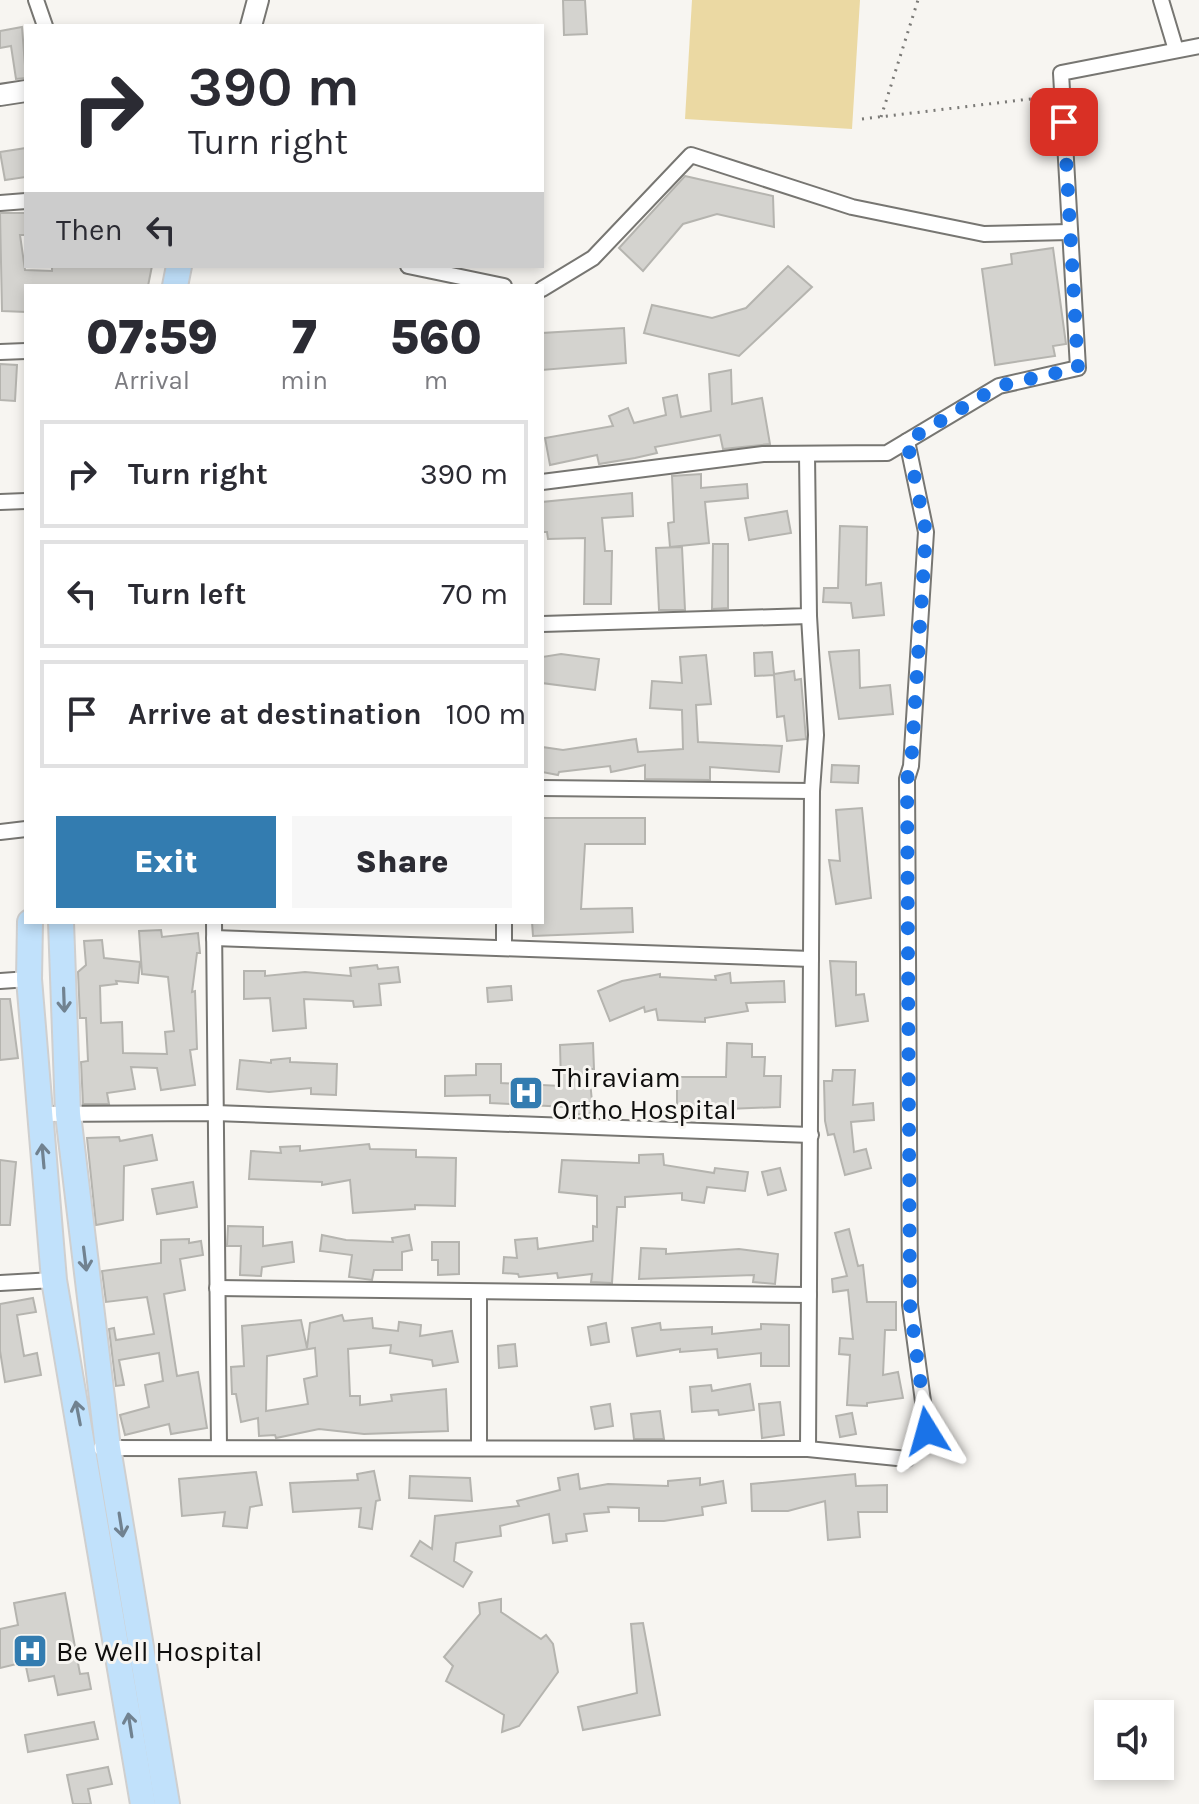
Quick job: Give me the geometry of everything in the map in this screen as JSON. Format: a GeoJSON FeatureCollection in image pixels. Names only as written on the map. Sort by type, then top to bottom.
{"type":"FeatureCollection","features":[{"type":"Feature","properties":{"kind":"main road"},"geometry":{"type":"LineString","coordinates":[[252,24],[258,0]]}},
{"type":"Feature","properties":{"kind":"main road"},"geometry":{"type":"LineString","coordinates":[[0,95],[24,91]]}},
{"type":"Feature","properties":{"kind":"main road"},"geometry":{"type":"LineString","coordinates":[[30,924],[29,979],[54,1280],[58,1309],[96,1448],[150,1802]]}},
{"type":"Feature","properties":{"kind":"main road"},"geometry":{"type":"LineString","coordinates":[[61,924],[68,1114],[91,1306],[96,1448]]}},
{"type":"Feature","properties":{"kind":"street"},"geometry":{"type":"LineString","coordinates":[[36,0],[44,24]]}},
{"type":"Feature","properties":{"kind":"street"},"geometry":{"type":"LineString","coordinates":[[1161,0],[1176,50]]}},
{"type":"Feature","properties":{"kind":"street"},"geometry":{"type":"LineString","coordinates":[[544,482],[763,454],[887,453],[999,386],[1078,368],[1061,73],[1199,46]]}},
{"type":"Feature","properties":{"kind":"street"},"geometry":{"type":"LineString","coordinates":[[544,288],[593,258],[691,155],[852,207],[984,234],[1070,232]]}},
{"type":"Feature","properties":{"kind":"street"},"geometry":{"type":"LineString","coordinates":[[0,203],[24,201]]}},
{"type":"Feature","properties":{"kind":"street"},"geometry":{"type":"LineString","coordinates":[[418,268],[494,284]]}},
{"type":"Feature","properties":{"kind":"street"},"geometry":{"type":"LineString","coordinates":[[0,352],[24,351]]}},
{"type":"Feature","properties":{"kind":"street"},"geometry":{"type":"LineString","coordinates":[[96,1448],[808,1449],[907,1459],[927,1431],[910,1305],[907,795],[926,532],[907,441]]}},
{"type":"Feature","properties":{"kind":"street"},"geometry":{"type":"LineString","coordinates":[[807,454],[809,616],[816,735],[812,791],[808,1449]]}},
{"type":"Feature","properties":{"kind":"street"},"geometry":{"type":"LineString","coordinates":[[0,502],[24,501]]}},
{"type":"Feature","properties":{"kind":"street"},"geometry":{"type":"LineString","coordinates":[[544,624],[809,616]]}},
{"type":"Feature","properties":{"kind":"street"},"geometry":{"type":"LineString","coordinates":[[544,788],[812,791]]}},
{"type":"Feature","properties":{"kind":"street"},"geometry":{"type":"LineString","coordinates":[[0,832],[24,829]]}},
{"type":"Feature","properties":{"kind":"street"},"geometry":{"type":"LineString","coordinates":[[214,924],[219,1448]]}},
{"type":"Feature","properties":{"kind":"street"},"geometry":{"type":"LineString","coordinates":[[504,924],[504,948]]}},
{"type":"Feature","properties":{"kind":"street"},"geometry":{"type":"LineString","coordinates":[[214,938],[811,959]]}},
{"type":"Feature","properties":{"kind":"street"},"geometry":{"type":"LineString","coordinates":[[0,981],[29,979]]}},
{"type":"Feature","properties":{"kind":"street"},"geometry":{"type":"LineString","coordinates":[[39,1114],[215,1113],[811,1135]]}},
{"type":"Feature","properties":{"kind":"street"},"geometry":{"type":"LineString","coordinates":[[0,1283],[54,1280]]}},
{"type":"Feature","properties":{"kind":"street"},"geometry":{"type":"LineString","coordinates":[[217,1288],[809,1295]]}},
{"type":"Feature","properties":{"kind":"street"},"geometry":{"type":"LineString","coordinates":[[479,1293],[479,1448]]}},
{"type":"Feature","properties":{"kind":"street"},"geometry":{"type":"LineString","coordinates":[[58,1309],[91,1306]]}},
{"type":"Feature","properties":{"kind":"path"},"geometry":{"type":"LineString","coordinates":[[881,117],[918,0]]}},
{"type":"Feature","properties":{"kind":"path"},"geometry":{"type":"LineString","coordinates":[[862,119],[1063,95]]}},
{"type":"Feature","properties":{"kind":"shaded area"},"geometry":{"type":"Polygon","coordinates":[[[692,0],[860,0],[852,129],[685,119],[692,0]]]}},
{"type":"Feature","properties":{"kind":"building"},"geometry":{"type":"Polygon","coordinates":[[[563,0],[585,0],[587,34],[564,35],[563,0]]]}},
{"type":"Feature","properties":{"kind":"building"},"geometry":{"type":"Polygon","coordinates":[[[22,27],[24,78],[16,79],[11,46],[0,48],[0,31],[22,27]]]}},
{"type":"Feature","properties":{"kind":"building"},"geometry":{"type":"Polygon","coordinates":[[[24,148],[24,177],[5,180],[0,152],[24,148]]]}},
{"type":"Feature","properties":{"kind":"building"},"geometry":{"type":"Polygon","coordinates":[[[685,176],[773,196],[774,227],[717,214],[683,224],[643,271],[619,248],[685,176]]]}},
{"type":"Feature","properties":{"kind":"building"},"geometry":{"type":"Polygon","coordinates":[[[0,213],[24,213],[24,235],[20,235],[25,270],[152,268],[148,284],[24,284],[24,312],[2,311],[0,213]]]}},
{"type":"Feature","properties":{"kind":"building"},"geometry":{"type":"Polygon","coordinates":[[[1053,248],[1066,344],[1053,346],[1055,356],[995,365],[982,269],[1012,264],[1011,254],[1053,248]]]}},
{"type":"Feature","properties":{"kind":"building"},"geometry":{"type":"Polygon","coordinates":[[[788,266],[812,287],[739,356],[644,333],[652,305],[712,318],[746,308],[788,266]]]}},
{"type":"Feature","properties":{"kind":"building"},"geometry":{"type":"Polygon","coordinates":[[[624,328],[626,363],[544,370],[544,333],[624,328]]]}},
{"type":"Feature","properties":{"kind":"building"},"geometry":{"type":"Polygon","coordinates":[[[0,364],[17,365],[15,401],[0,400],[0,364]]]}},
{"type":"Feature","properties":{"kind":"building"},"geometry":{"type":"Polygon","coordinates":[[[731,370],[732,404],[762,398],[770,444],[723,449],[720,435],[655,447],[657,453],[635,458],[599,464],[597,455],[550,465],[545,438],[613,426],[609,416],[628,408],[634,423],[666,415],[663,398],[677,395],[681,417],[711,411],[709,374],[731,370]]]}},
{"type":"Feature","properties":{"kind":"building"},"geometry":{"type":"Polygon","coordinates":[[[701,474],[701,488],[747,484],[748,498],[705,502],[709,543],[670,547],[668,523],[674,522],[672,476],[701,474]]]}},
{"type":"Feature","properties":{"kind":"building"},"geometry":{"type":"Polygon","coordinates":[[[632,493],[633,516],[602,518],[605,551],[612,551],[611,604],[584,604],[585,538],[548,539],[547,532],[544,532],[544,502],[632,493]]]}},
{"type":"Feature","properties":{"kind":"building"},"geometry":{"type":"Polygon","coordinates":[[[787,511],[791,533],[749,540],[745,518],[787,511]]]}},
{"type":"Feature","properties":{"kind":"building"},"geometry":{"type":"Polygon","coordinates":[[[840,526],[867,527],[866,585],[881,583],[884,615],[853,618],[851,603],[823,602],[824,588],[838,588],[840,526]]]}},
{"type":"Feature","properties":{"kind":"building"},"geometry":{"type":"Polygon","coordinates":[[[713,544],[728,544],[728,608],[712,609],[713,544]]]}},
{"type":"Feature","properties":{"kind":"building"},"geometry":{"type":"Polygon","coordinates":[[[682,547],[685,610],[659,610],[656,548],[682,547]]]}},
{"type":"Feature","properties":{"kind":"building"},"geometry":{"type":"Polygon","coordinates":[[[859,650],[860,688],[890,685],[893,714],[839,719],[829,652],[859,650]]]}},
{"type":"Feature","properties":{"kind":"building"},"geometry":{"type":"Polygon","coordinates":[[[772,652],[774,674],[794,671],[795,680],[801,679],[806,739],[787,741],[784,716],[777,717],[774,675],[755,676],[754,653],[772,652]]]}},
{"type":"Feature","properties":{"kind":"building"},"geometry":{"type":"Polygon","coordinates":[[[561,654],[599,659],[595,690],[544,683],[544,657],[561,654]]]}},
{"type":"Feature","properties":{"kind":"building"},"geometry":{"type":"Polygon","coordinates":[[[706,655],[711,704],[696,705],[698,742],[782,746],[779,772],[710,767],[710,780],[645,779],[645,765],[611,772],[610,766],[559,772],[558,775],[544,772],[544,747],[563,750],[636,739],[638,752],[683,749],[682,710],[650,708],[652,681],[682,683],[680,657],[706,655]]]}},
{"type":"Feature","properties":{"kind":"building"},"geometry":{"type":"Polygon","coordinates":[[[832,765],[859,766],[858,783],[831,782],[832,765]]]}},
{"type":"Feature","properties":{"kind":"building"},"geometry":{"type":"Polygon","coordinates":[[[862,808],[871,898],[836,904],[829,860],[840,861],[836,810],[862,808]]]}},
{"type":"Feature","properties":{"kind":"building"},"geometry":{"type":"Polygon","coordinates":[[[544,818],[645,818],[645,844],[585,844],[581,909],[632,908],[633,932],[533,936],[532,924],[544,924],[544,818]]]}},
{"type":"Feature","properties":{"kind":"building"},"geometry":{"type":"Polygon","coordinates":[[[161,930],[162,937],[198,933],[200,953],[197,953],[192,992],[195,991],[197,1049],[190,1050],[195,1085],[161,1090],[157,1068],[131,1067],[135,1089],[107,1093],[109,1104],[83,1104],[81,1062],[88,1061],[86,1018],[80,1018],[78,972],[86,965],[84,941],[102,940],[104,958],[140,962],[138,983],[116,981],[117,984],[100,986],[101,1023],[122,1022],[123,1053],[167,1054],[165,1032],[174,1031],[168,977],[142,974],[139,931],[161,930]]]}},
{"type":"Feature","properties":{"kind":"building"},"geometry":{"type":"Polygon","coordinates":[[[830,961],[856,962],[856,995],[864,994],[868,1021],[836,1026],[830,961]]]}},
{"type":"Feature","properties":{"kind":"building"},"geometry":{"type":"Polygon","coordinates":[[[377,965],[378,969],[398,967],[400,982],[379,984],[381,1005],[354,1007],[353,1001],[304,999],[306,1028],[273,1031],[270,998],[244,999],[244,971],[265,971],[265,976],[305,972],[351,976],[350,968],[377,965]]]}},
{"type":"Feature","properties":{"kind":"building"},"geometry":{"type":"Polygon","coordinates":[[[730,973],[731,983],[784,981],[785,1002],[746,1003],[748,1011],[705,1018],[705,1022],[658,1020],[656,1009],[645,1012],[644,1007],[610,1021],[598,991],[622,981],[660,974],[660,977],[716,980],[715,976],[730,973]]]}},
{"type":"Feature","properties":{"kind":"building"},"geometry":{"type":"Polygon","coordinates":[[[511,986],[512,1000],[488,1002],[487,988],[511,986]]]}},
{"type":"Feature","properties":{"kind":"building"},"geometry":{"type":"Polygon","coordinates":[[[0,999],[10,999],[18,1058],[0,1060],[0,999]]]}},
{"type":"Feature","properties":{"kind":"building"},"geometry":{"type":"Polygon","coordinates":[[[593,1043],[594,1069],[589,1069],[593,1113],[569,1115],[568,1107],[490,1103],[490,1095],[445,1096],[445,1076],[476,1075],[476,1064],[501,1064],[501,1083],[561,1086],[560,1045],[593,1043]]]}},
{"type":"Feature","properties":{"kind":"building"},"geometry":{"type":"Polygon","coordinates":[[[727,1043],[752,1044],[752,1057],[765,1057],[764,1076],[781,1076],[780,1107],[677,1111],[677,1077],[726,1077],[727,1043]]]}},
{"type":"Feature","properties":{"kind":"building"},"geometry":{"type":"Polygon","coordinates":[[[290,1058],[290,1062],[337,1064],[336,1095],[311,1094],[311,1088],[269,1092],[237,1089],[240,1060],[271,1063],[271,1060],[290,1058]]]}},
{"type":"Feature","properties":{"kind":"building"},"geometry":{"type":"Polygon","coordinates":[[[833,1070],[855,1070],[853,1105],[873,1103],[874,1120],[851,1122],[854,1152],[866,1149],[871,1168],[845,1175],[834,1134],[828,1135],[825,1121],[824,1081],[832,1081],[833,1070]]]}},
{"type":"Feature","properties":{"kind":"building"},"geometry":{"type":"Polygon","coordinates":[[[152,1135],[157,1160],[124,1166],[123,1220],[96,1225],[87,1138],[119,1137],[120,1141],[152,1135]]]}},
{"type":"Feature","properties":{"kind":"building"},"geometry":{"type":"Polygon","coordinates":[[[369,1144],[370,1149],[416,1150],[416,1157],[456,1158],[455,1206],[415,1205],[415,1209],[353,1213],[350,1180],[322,1185],[322,1182],[249,1179],[251,1151],[281,1153],[280,1147],[300,1146],[300,1151],[369,1144]]]}},
{"type":"Feature","properties":{"kind":"building"},"geometry":{"type":"Polygon","coordinates":[[[663,1154],[664,1165],[714,1173],[715,1168],[748,1172],[745,1191],[707,1187],[704,1203],[682,1200],[682,1193],[625,1197],[625,1207],[617,1207],[612,1283],[591,1282],[592,1274],[558,1278],[557,1273],[519,1277],[518,1274],[503,1273],[504,1257],[517,1258],[515,1240],[537,1238],[538,1249],[593,1241],[593,1226],[597,1227],[597,1196],[559,1192],[562,1160],[639,1163],[639,1155],[663,1154]]]}},
{"type":"Feature","properties":{"kind":"building"},"geometry":{"type":"Polygon","coordinates":[[[0,1160],[16,1162],[10,1225],[0,1225],[0,1160]]]}},
{"type":"Feature","properties":{"kind":"building"},"geometry":{"type":"Polygon","coordinates":[[[780,1168],[786,1190],[768,1195],[762,1172],[780,1168]]]}},
{"type":"Feature","properties":{"kind":"building"},"geometry":{"type":"Polygon","coordinates":[[[193,1182],[197,1207],[157,1214],[152,1189],[193,1182]]]}},
{"type":"Feature","properties":{"kind":"building"},"geometry":{"type":"Polygon","coordinates":[[[228,1226],[263,1227],[263,1246],[292,1242],[294,1262],[262,1267],[261,1276],[240,1275],[241,1246],[227,1246],[228,1226]]]}},
{"type":"Feature","properties":{"kind":"building"},"geometry":{"type":"Polygon","coordinates":[[[849,1229],[858,1266],[863,1265],[867,1302],[896,1302],[896,1330],[885,1330],[883,1375],[898,1372],[903,1398],[867,1403],[867,1406],[847,1405],[850,1355],[839,1354],[840,1338],[853,1339],[848,1290],[833,1292],[832,1279],[847,1276],[835,1233],[849,1229]]]}},
{"type":"Feature","properties":{"kind":"building"},"geometry":{"type":"Polygon","coordinates":[[[322,1235],[346,1240],[393,1242],[392,1238],[409,1235],[412,1250],[402,1252],[402,1270],[374,1270],[372,1280],[349,1277],[352,1255],[320,1251],[322,1235]]]}},
{"type":"Feature","properties":{"kind":"building"},"geometry":{"type":"Polygon","coordinates":[[[189,1239],[189,1243],[201,1241],[203,1255],[180,1259],[185,1290],[164,1294],[177,1376],[198,1372],[207,1428],[171,1434],[169,1424],[125,1435],[120,1415],[149,1407],[145,1385],[163,1381],[159,1353],[119,1360],[124,1385],[116,1386],[109,1329],[114,1328],[116,1340],[154,1334],[147,1297],[106,1302],[102,1271],[161,1263],[161,1240],[189,1239]]]}},
{"type":"Feature","properties":{"kind":"building"},"geometry":{"type":"Polygon","coordinates":[[[432,1242],[459,1242],[459,1274],[438,1275],[438,1260],[432,1260],[432,1242]]]}},
{"type":"Feature","properties":{"kind":"building"},"geometry":{"type":"Polygon","coordinates":[[[641,1248],[666,1249],[666,1254],[739,1249],[778,1254],[775,1284],[753,1282],[754,1275],[639,1279],[641,1248]]]}},
{"type":"Feature","properties":{"kind":"building"},"geometry":{"type":"Polygon","coordinates":[[[33,1298],[36,1312],[17,1315],[24,1356],[37,1353],[41,1375],[5,1382],[0,1351],[0,1304],[33,1298]]]}},
{"type":"Feature","properties":{"kind":"building"},"geometry":{"type":"Polygon","coordinates":[[[342,1315],[344,1321],[372,1318],[373,1328],[398,1331],[399,1322],[421,1325],[420,1336],[452,1331],[458,1362],[433,1366],[432,1360],[390,1353],[391,1345],[348,1349],[350,1396],[360,1396],[360,1405],[392,1401],[391,1395],[446,1389],[448,1431],[364,1434],[319,1429],[276,1438],[275,1435],[259,1436],[258,1418],[241,1422],[236,1394],[232,1394],[231,1367],[244,1366],[242,1326],[301,1320],[307,1348],[310,1323],[342,1315]],[[315,1348],[267,1356],[266,1411],[308,1404],[304,1379],[317,1376],[315,1348]]]}},
{"type":"Feature","properties":{"kind":"building"},"geometry":{"type":"Polygon","coordinates":[[[606,1323],[609,1342],[591,1345],[588,1327],[606,1323]]]}},
{"type":"Feature","properties":{"kind":"building"},"geometry":{"type":"Polygon","coordinates":[[[660,1323],[661,1330],[712,1327],[712,1334],[761,1329],[761,1324],[789,1325],[789,1366],[761,1366],[761,1353],[718,1358],[717,1349],[680,1352],[680,1349],[637,1356],[632,1328],[660,1323]]]}},
{"type":"Feature","properties":{"kind":"building"},"geometry":{"type":"Polygon","coordinates":[[[515,1344],[517,1366],[499,1368],[498,1346],[515,1344]]]}},
{"type":"Feature","properties":{"kind":"building"},"geometry":{"type":"Polygon","coordinates":[[[750,1384],[754,1410],[719,1415],[718,1410],[692,1412],[690,1387],[711,1385],[712,1391],[750,1384]]]}},
{"type":"Feature","properties":{"kind":"building"},"geometry":{"type":"Polygon","coordinates":[[[780,1402],[784,1435],[762,1438],[759,1404],[780,1402]]]}},
{"type":"Feature","properties":{"kind":"building"},"geometry":{"type":"Polygon","coordinates":[[[610,1404],[613,1426],[595,1429],[591,1407],[610,1404]]]}},
{"type":"Feature","properties":{"kind":"building"},"geometry":{"type":"Polygon","coordinates":[[[660,1411],[664,1439],[634,1439],[631,1414],[660,1411]]]}},
{"type":"Feature","properties":{"kind":"building"},"geometry":{"type":"Polygon","coordinates":[[[852,1413],[856,1434],[840,1437],[836,1416],[852,1413]]]}},
{"type":"Feature","properties":{"kind":"building"},"geometry":{"type":"Polygon","coordinates":[[[374,1471],[380,1500],[376,1501],[372,1529],[359,1527],[361,1508],[293,1512],[290,1483],[358,1480],[357,1474],[374,1471]]]}},
{"type":"Feature","properties":{"kind":"building"},"geometry":{"type":"Polygon","coordinates":[[[256,1472],[262,1505],[250,1507],[247,1528],[223,1526],[225,1512],[182,1516],[179,1479],[256,1472]]]}},
{"type":"Feature","properties":{"kind":"building"},"geometry":{"type":"Polygon","coordinates":[[[578,1474],[580,1489],[608,1484],[668,1486],[668,1481],[700,1478],[700,1485],[723,1481],[726,1503],[702,1507],[703,1515],[664,1521],[639,1521],[639,1508],[608,1507],[609,1512],[584,1514],[587,1531],[566,1534],[567,1541],[553,1543],[549,1514],[500,1526],[501,1536],[456,1543],[454,1561],[472,1572],[463,1587],[411,1556],[420,1541],[432,1549],[435,1516],[519,1506],[517,1501],[560,1490],[558,1478],[578,1474]]]}},
{"type":"Feature","properties":{"kind":"building"},"geometry":{"type":"Polygon","coordinates":[[[855,1474],[856,1486],[887,1485],[887,1512],[858,1512],[860,1537],[828,1540],[825,1501],[788,1511],[752,1511],[751,1484],[855,1474]]]}},
{"type":"Feature","properties":{"kind":"building"},"geometry":{"type":"Polygon","coordinates":[[[410,1476],[470,1478],[472,1501],[409,1498],[410,1476]]]}},
{"type":"Feature","properties":{"kind":"building"},"geometry":{"type":"Polygon","coordinates":[[[65,1593],[80,1674],[88,1673],[91,1689],[58,1695],[54,1676],[29,1681],[25,1662],[0,1668],[0,1629],[18,1625],[14,1603],[65,1593]]]}},
{"type":"Feature","properties":{"kind":"building"},"geometry":{"type":"Polygon","coordinates":[[[501,1599],[501,1612],[541,1639],[546,1635],[553,1644],[558,1672],[519,1726],[502,1732],[504,1715],[446,1681],[453,1666],[444,1657],[480,1614],[479,1603],[501,1599]]]}},
{"type":"Feature","properties":{"kind":"building"},"geometry":{"type":"Polygon","coordinates":[[[643,1623],[660,1715],[583,1730],[578,1707],[637,1693],[631,1624],[643,1623]]]}},
{"type":"Feature","properties":{"kind":"building"},"geometry":{"type":"Polygon","coordinates":[[[94,1722],[98,1739],[28,1752],[25,1735],[94,1722]]]}},
{"type":"Feature","properties":{"kind":"building"},"geometry":{"type":"Polygon","coordinates":[[[108,1767],[112,1784],[88,1789],[91,1804],[73,1804],[67,1775],[108,1767]]]}},
{"type":"Feature","properties":{"kind":"place","name":"Thiraviam Ortho Hospital"},"geometry":{"type":"Point","coordinates":[526,1093]}},
{"type":"Feature","properties":{"kind":"place","name":"Be Well Hospital"},"geometry":{"type":"Point","coordinates":[30,1651]}},
{"type":"Feature","properties":{"kind":"route"},"geometry":{"type":"LineString","coordinates":[[927,1431],[910,1305],[907,779],[911,766],[926,532],[907,441],[999,386],[1078,368],[1064,122]]}}]}
